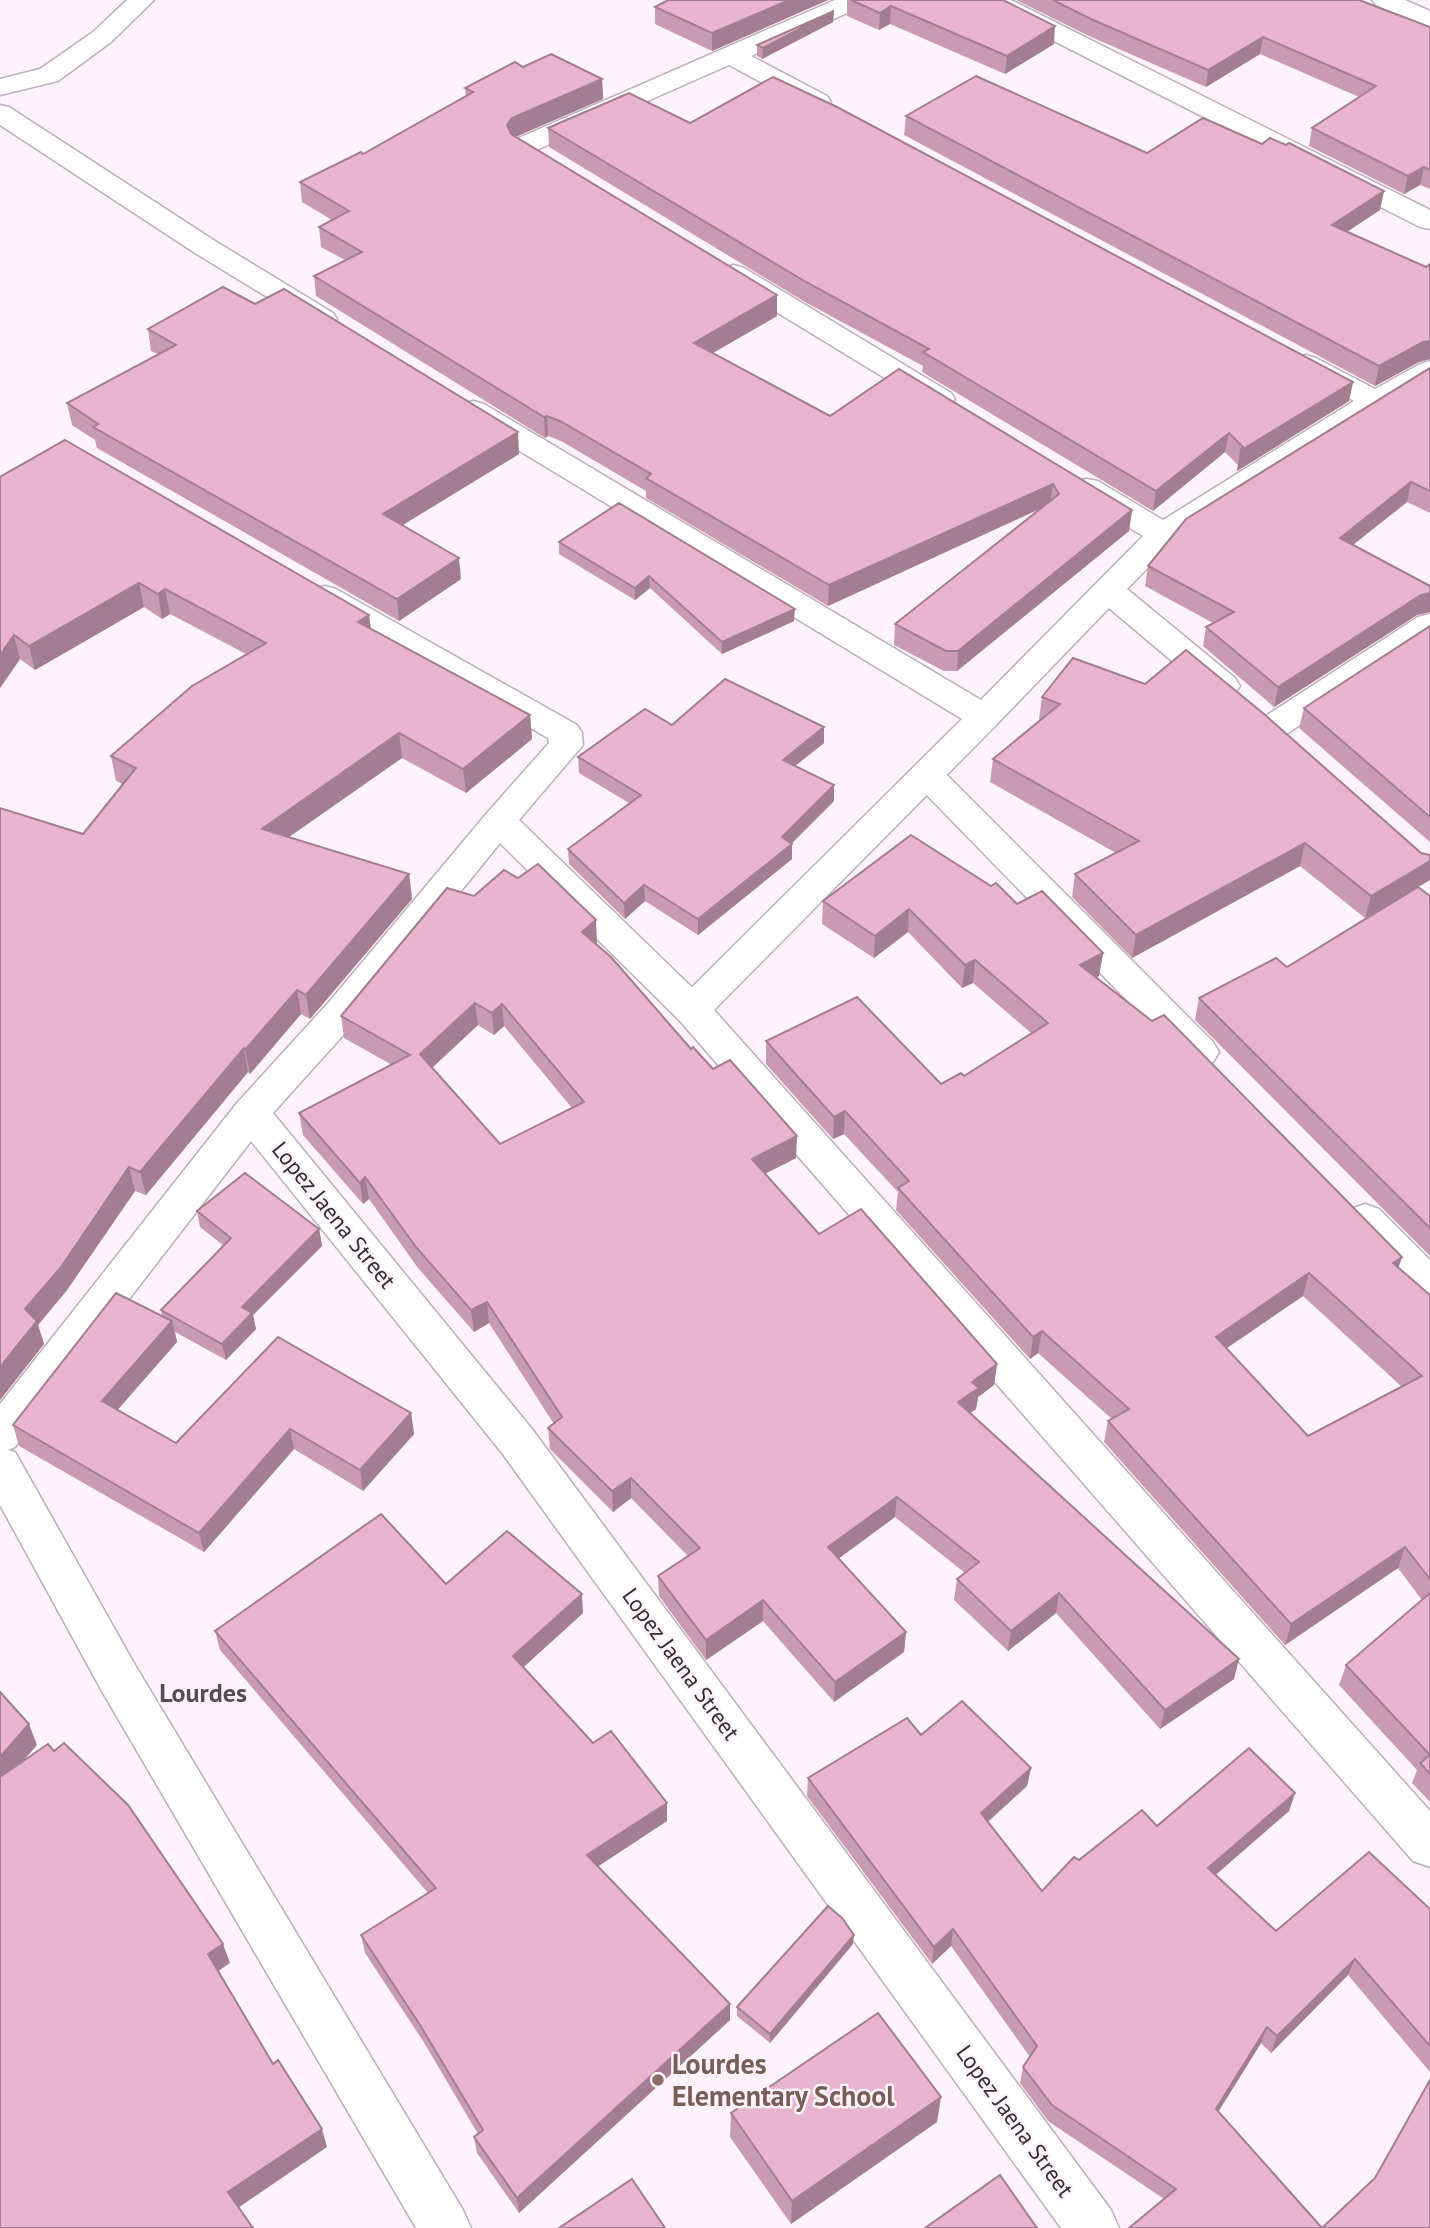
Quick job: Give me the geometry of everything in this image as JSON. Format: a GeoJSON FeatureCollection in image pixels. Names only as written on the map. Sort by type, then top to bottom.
{"type":"FeatureCollection","features":[{"type":"Feature","properties":{"kind":"street"},"geometry":{"type":"LineString","coordinates":[[0,87],[49,75],[102,37],[141,0]]}},
{"type":"Feature","properties":{"kind":"street"},"geometry":{"type":"LineString","coordinates":[[546,160],[523,146],[856,0]]}},
{"type":"Feature","properties":{"kind":"street"},"geometry":{"type":"LineString","coordinates":[[992,0],[1430,220]]}},
{"type":"Feature","properties":{"kind":"street"},"geometry":{"type":"LineString","coordinates":[[1385,0],[1430,21]]}},
{"type":"Feature","properties":{"kind":"street"},"geometry":{"type":"LineString","coordinates":[[730,55],[840,114]]}},
{"type":"Feature","properties":{"kind":"street"},"geometry":{"type":"LineString","coordinates":[[0,113],[205,247],[347,333]]}},
{"type":"Feature","properties":{"kind":"street"},"geometry":{"type":"LineString","coordinates":[[712,261],[961,412]]}},
{"type":"Feature","properties":{"kind":"street"},"geometry":{"type":"LineString","coordinates":[[1278,349],[1375,401]]}},
{"type":"Feature","properties":{"kind":"street"},"geometry":{"type":"LineString","coordinates":[[692,1010],[928,776],[1163,534],[1375,401],[1430,370]]}},
{"type":"Feature","properties":{"kind":"street"},"geometry":{"type":"LineString","coordinates":[[453,398],[984,717]]}},
{"type":"Feature","properties":{"kind":"street"},"geometry":{"type":"LineString","coordinates":[[1068,476],[1163,534]]}},
{"type":"Feature","properties":{"kind":"street"},"geometry":{"type":"LineString","coordinates":[[0,1435],[251,1113],[342,1012],[499,821],[566,745],[565,733],[300,581]]}},
{"type":"Feature","properties":{"kind":"street"},"geometry":{"type":"LineString","coordinates":[[1107,589],[1265,721],[1430,624]]}},
{"type":"Feature","properties":{"kind":"street"},"geometry":{"type":"LineString","coordinates":[[928,776],[1227,1080]]}},
{"type":"Feature","properties":{"kind":"street"},"geometry":{"type":"LineString","coordinates":[[499,821],[692,1010],[1430,1845]]}},
{"type":"Feature","properties":{"kind":"street","name":"Lopez Jaena Street"},"geometry":{"type":"LineString","coordinates":[[251,1113],[517,1441],[1093,2228]]}},
{"type":"Feature","properties":{"kind":"street"},"geometry":{"type":"LineString","coordinates":[[1343,1198],[1430,1286]]}},
{"type":"Feature","properties":{"kind":"street"},"geometry":{"type":"LineString","coordinates":[[0,1465],[119,1679],[446,2228]]}},
{"type":"Feature","properties":{"kind":"building"},"geometry":{"type":"Polygon","coordinates":[[[668,0],[789,0],[712,33],[655,7],[668,0]]]}},
{"type":"Feature","properties":{"kind":"building"},"geometry":{"type":"Polygon","coordinates":[[[851,0],[1003,0],[1055,26],[1007,56],[891,6],[880,13],[851,0]]]}},
{"type":"Feature","properties":{"kind":"building"},"geometry":{"type":"Polygon","coordinates":[[[1053,0],[1359,0],[1430,27],[1430,170],[1424,167],[1408,176],[1312,128],[1376,86],[1263,37],[1208,70],[1053,0]]]}},
{"type":"Feature","properties":{"kind":"building"},"geometry":{"type":"Polygon","coordinates":[[[834,11],[763,48],[757,45],[834,11]]]}},
{"type":"Feature","properties":{"kind":"building"},"geometry":{"type":"Polygon","coordinates":[[[551,54],[602,79],[512,118],[507,125],[511,134],[777,295],[694,343],[830,416],[899,369],[1132,510],[958,651],[946,651],[895,624],[1059,494],[1053,484],[829,585],[646,478],[651,474],[560,421],[544,417],[314,276],[362,252],[319,227],[349,211],[300,182],[361,152],[363,154],[473,92],[465,88],[515,62],[523,67],[551,54]]]}},
{"type":"Feature","properties":{"kind":"building"},"geometry":{"type":"Polygon","coordinates":[[[976,76],[1147,153],[1203,118],[1262,144],[1270,138],[1286,145],[1289,143],[1384,191],[1332,225],[1426,267],[1430,264],[1430,341],[1423,342],[1379,366],[906,116],[976,76]]]}},
{"type":"Feature","properties":{"kind":"building"},"geometry":{"type":"Polygon","coordinates":[[[773,77],[837,107],[1353,382],[1240,451],[1243,447],[1229,433],[1156,491],[923,352],[929,349],[806,282],[548,128],[629,93],[690,123],[773,77]]]}},
{"type":"Feature","properties":{"kind":"building"},"geometry":{"type":"Polygon","coordinates":[[[223,287],[255,304],[284,289],[518,432],[383,514],[459,558],[397,599],[93,427],[98,424],[67,403],[176,345],[148,329],[223,287]]]}},
{"type":"Feature","properties":{"kind":"building"},"geometry":{"type":"Polygon","coordinates":[[[1430,368],[1430,491],[1411,482],[1340,538],[1430,586],[1430,593],[1421,595],[1278,687],[1206,627],[1234,612],[1148,566],[1186,519],[1430,368]]]}},
{"type":"Feature","properties":{"kind":"building"},"geometry":{"type":"Polygon","coordinates":[[[65,440],[369,615],[358,622],[530,715],[463,769],[399,733],[262,829],[409,874],[306,995],[297,990],[245,1050],[244,1048],[140,1172],[129,1167],[61,1267],[25,1309],[37,1321],[0,1367],[0,808],[83,834],[136,768],[111,756],[192,686],[266,643],[165,589],[158,594],[139,583],[29,646],[14,635],[0,655],[0,477],[65,440]]]}},
{"type":"Feature","properties":{"kind":"building"},"geometry":{"type":"Polygon","coordinates":[[[619,503],[795,609],[722,642],[649,576],[635,588],[559,542],[619,503]]]}},
{"type":"Feature","properties":{"kind":"building"},"geometry":{"type":"Polygon","coordinates":[[[1430,626],[1430,817],[1304,708],[1430,626]]]}},
{"type":"Feature","properties":{"kind":"building"},"geometry":{"type":"Polygon","coordinates":[[[1186,650],[1264,714],[1421,853],[1430,855],[1430,861],[1371,896],[1305,843],[1136,935],[1075,874],[1139,841],[993,759],[1060,704],[1042,697],[1073,658],[1145,684],[1186,650]]]}},
{"type":"Feature","properties":{"kind":"building"},"geometry":{"type":"Polygon","coordinates":[[[725,679],[824,727],[783,760],[834,785],[782,837],[792,844],[698,919],[644,885],[624,903],[568,849],[641,795],[578,757],[645,709],[672,725],[725,679]]]}},
{"type":"Feature","properties":{"kind":"building"},"geometry":{"type":"Polygon","coordinates":[[[911,835],[991,886],[996,883],[1017,904],[1042,891],[1103,953],[1080,965],[1152,1021],[1164,1015],[1402,1257],[1393,1263],[1430,1295],[1430,1579],[1405,1547],[1291,1624],[1108,1421],[1129,1409],[1042,1331],[1033,1337],[898,1188],[909,1181],[845,1111],[834,1117],[766,1041],[857,997],[941,1084],[961,1073],[964,1076],[1048,1023],[975,960],[965,965],[909,909],[875,936],[823,901],[911,835]],[[1309,1273],[1216,1337],[1308,1436],[1422,1376],[1309,1273]]]}},
{"type":"Feature","properties":{"kind":"building"},"geometry":{"type":"Polygon","coordinates":[[[538,864],[596,920],[582,932],[611,957],[691,1049],[693,1047],[713,1069],[730,1060],[797,1136],[752,1159],[819,1234],[861,1209],[997,1364],[972,1382],[979,1388],[958,1402],[1239,1659],[1165,1710],[1059,1593],[1011,1631],[957,1579],[979,1562],[897,1497],[828,1547],[906,1632],[835,1682],[763,1600],[706,1640],[658,1576],[700,1548],[631,1478],[612,1491],[548,1428],[562,1417],[487,1302],[471,1310],[416,1247],[365,1177],[360,1183],[299,1113],[410,1055],[341,1016],[447,888],[474,896],[504,870],[518,878],[538,864]],[[475,1003],[420,1054],[500,1144],[584,1102],[502,1004],[492,1013],[475,1003]]]}},
{"type":"Feature","properties":{"kind":"building"},"geometry":{"type":"Polygon","coordinates":[[[1418,887],[1430,896],[1430,1228],[1199,998],[1276,958],[1287,967],[1418,887]]]}},
{"type":"Feature","properties":{"kind":"building"},"geometry":{"type":"Polygon","coordinates":[[[245,1173],[319,1229],[242,1307],[252,1313],[222,1344],[161,1310],[231,1238],[197,1211],[245,1173]]]}},
{"type":"Feature","properties":{"kind":"building"},"geometry":{"type":"Polygon","coordinates":[[[116,1293],[172,1321],[102,1401],[176,1443],[278,1337],[411,1413],[360,1470],[290,1429],[199,1533],[13,1425],[116,1293]]]}},
{"type":"Feature","properties":{"kind":"building"},"geometry":{"type":"Polygon","coordinates":[[[381,1514],[446,1584],[507,1531],[582,1594],[513,1656],[593,1743],[611,1731],[667,1803],[587,1855],[730,2004],[517,2198],[474,2137],[483,2130],[420,2025],[361,1935],[436,1888],[215,1631],[381,1514]]]}},
{"type":"Feature","properties":{"kind":"building"},"geometry":{"type":"Polygon","coordinates":[[[1430,1593],[1430,1755],[1346,1665],[1430,1593]]]}},
{"type":"Feature","properties":{"kind":"building"},"geometry":{"type":"Polygon","coordinates":[[[0,1692],[29,1724],[0,1757],[0,1692]]]}},
{"type":"Feature","properties":{"kind":"building"},"geometry":{"type":"Polygon","coordinates":[[[962,1701],[1031,1768],[981,1813],[1042,1891],[1074,1857],[1079,1860],[1142,1810],[1157,1826],[1249,1748],[1295,1793],[1208,1868],[1276,1931],[1369,1852],[1430,1909],[1430,2046],[1355,1959],[1277,2036],[1267,2027],[1216,2109],[1322,2228],[1129,2228],[1176,2189],[1052,2105],[1023,2067],[1037,2046],[953,1929],[934,1947],[808,1778],[907,1718],[921,1735],[962,1701]]]}},
{"type":"Feature","properties":{"kind":"building"},"geometry":{"type":"Polygon","coordinates":[[[64,1743],[128,1805],[223,1944],[208,1954],[273,2064],[278,2060],[322,2129],[228,2192],[253,2228],[0,2228],[0,1777],[48,1744],[54,1751],[64,1743]]]}},
{"type":"Feature","properties":{"kind":"building"},"geometry":{"type":"Polygon","coordinates":[[[1430,1755],[1430,1774],[1420,1763],[1430,1755]]]}},
{"type":"Feature","properties":{"kind":"building"},"geometry":{"type":"Polygon","coordinates":[[[828,1906],[842,1918],[854,1935],[770,2034],[737,2007],[828,1906]]]}},
{"type":"Feature","properties":{"kind":"building"},"geometry":{"type":"Polygon","coordinates":[[[878,2013],[941,2097],[792,2201],[731,2113],[878,2013]]]}},
{"type":"Feature","properties":{"kind":"building"},"geometry":{"type":"Polygon","coordinates":[[[1430,2080],[1430,2228],[1322,2228],[1375,2178],[1430,2080]]]}},
{"type":"Feature","properties":{"kind":"building"},"geometry":{"type":"Polygon","coordinates":[[[1000,2175],[1037,2228],[925,2228],[1000,2175]]]}},
{"type":"Feature","properties":{"kind":"building"},"geometry":{"type":"Polygon","coordinates":[[[632,2179],[665,2228],[559,2228],[632,2179]]]}},
{"type":"Feature","properties":{"kind":"place","name":"Lourdes Elementary School"},"geometry":{"type":"Point","coordinates":[658,2080]}},
{"type":"Feature","properties":{"kind":"district","name":"Lourdes"},"geometry":{"type":"Point","coordinates":[203,1693]}}]}
